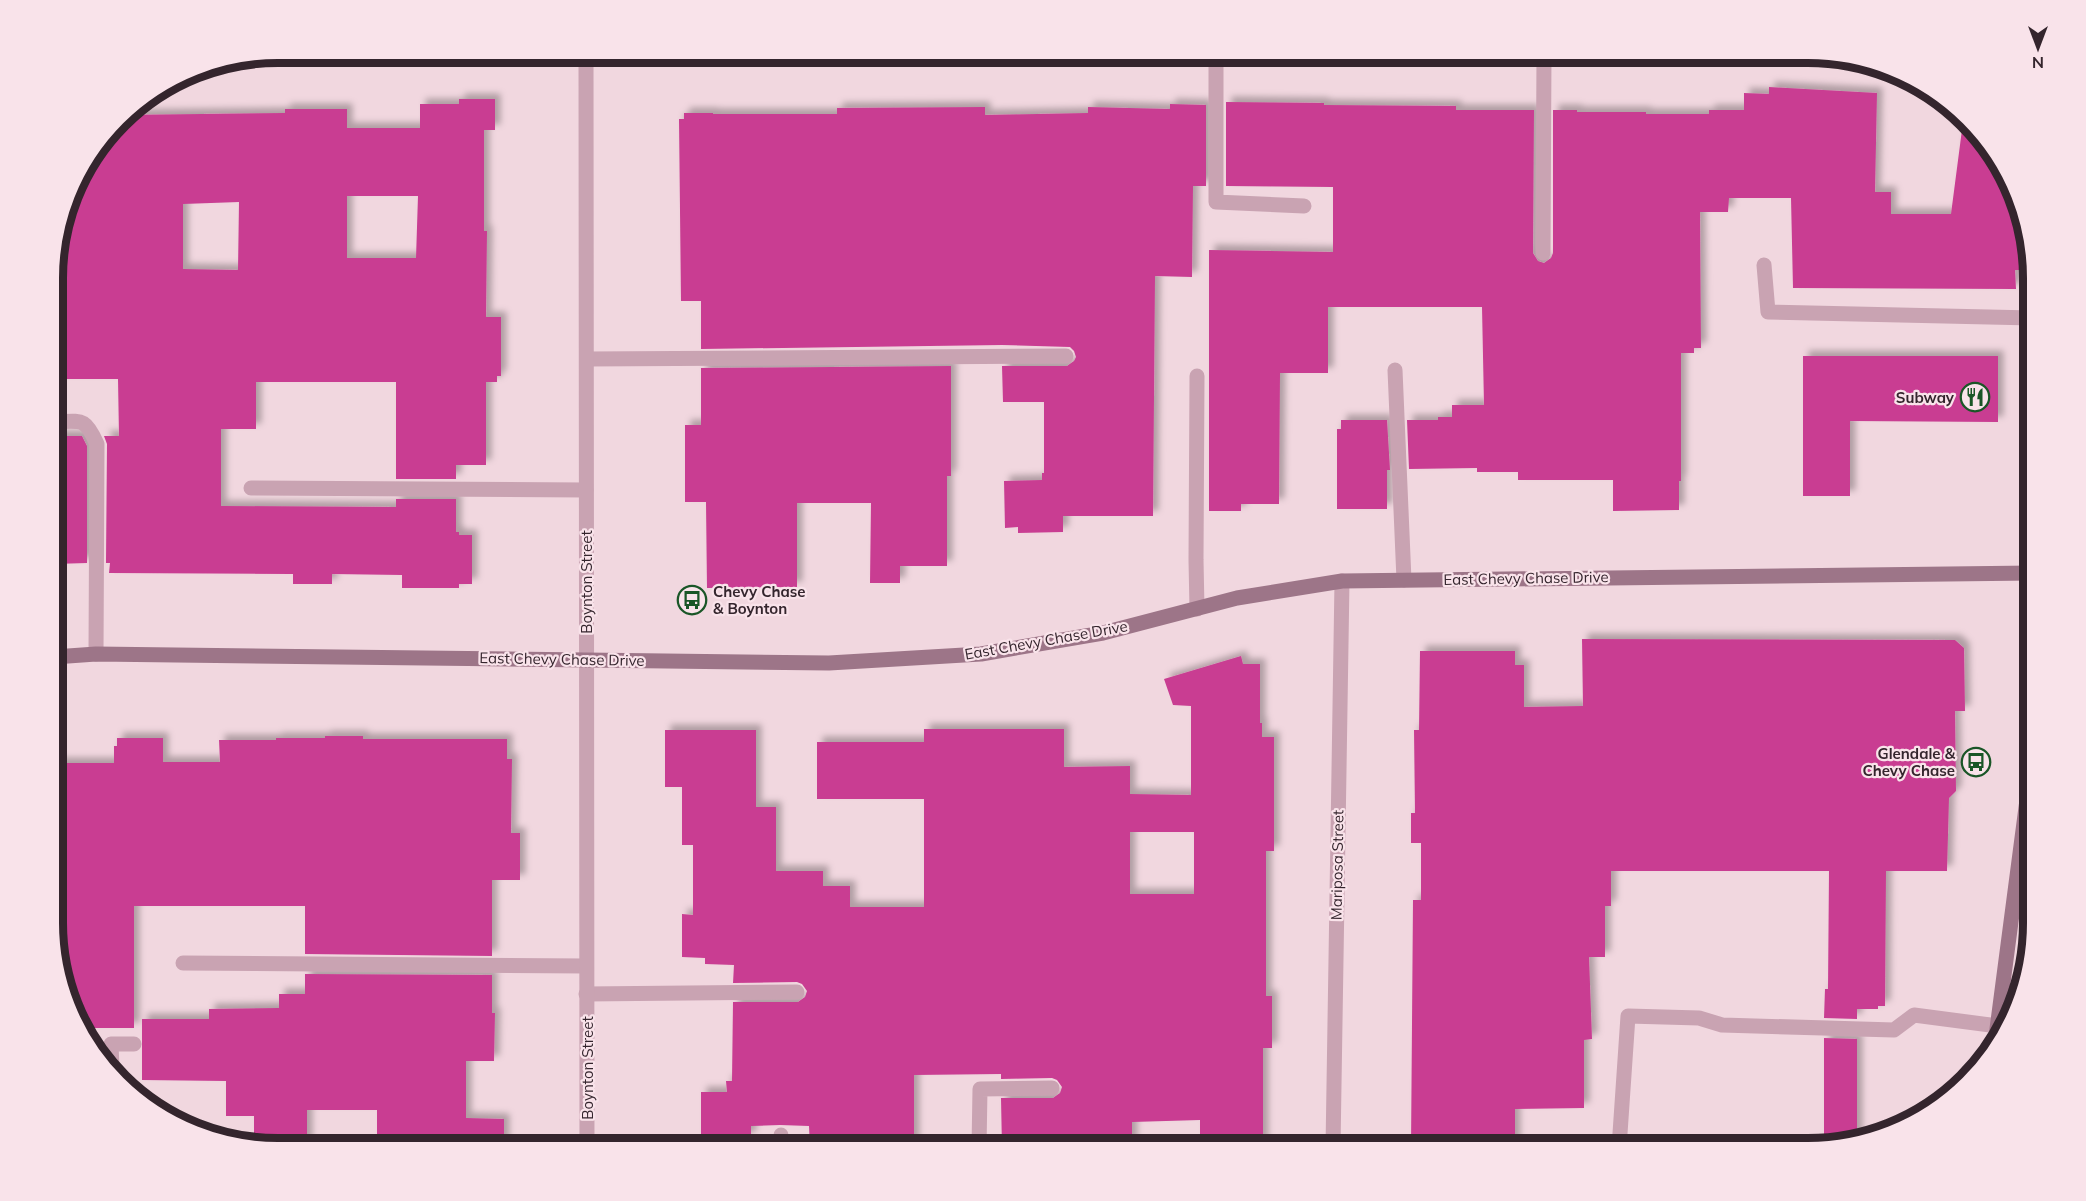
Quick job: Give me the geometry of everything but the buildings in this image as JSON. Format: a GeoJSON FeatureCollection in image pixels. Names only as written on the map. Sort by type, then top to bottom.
{"type":"FeatureCollection","features":[{"type":"Feature","properties":{"kind":"main road","name":"East Chevy Chase Drive"},"geometry":{"type":"LineString","coordinates":[[63,656],[96,654],[829,663],[981,654],[1103,633],[1237,598],[1342,581],[2023,573]]}},
{"type":"Feature","properties":{"kind":"main road"},"geometry":{"type":"LineString","coordinates":[[1998,1022],[2023,832]]}},
{"type":"Feature","properties":{"kind":"street","name":"Boynton Street"},"geometry":{"type":"LineString","coordinates":[[586,63],[587,1138]]}},
{"type":"Feature","properties":{"kind":"street"},"geometry":{"type":"LineString","coordinates":[[1216,63],[1216,201],[1304,206]]}},
{"type":"Feature","properties":{"kind":"street"},"geometry":{"type":"LineString","coordinates":[[1543,253],[1544,63]]}},
{"type":"Feature","properties":{"kind":"street"},"geometry":{"type":"LineString","coordinates":[[1764,266],[1768,312],[2023,318]]}},
{"type":"Feature","properties":{"kind":"street"},"geometry":{"type":"LineString","coordinates":[[587,359],[1066,356]]}},
{"type":"Feature","properties":{"kind":"street"},"geometry":{"type":"LineString","coordinates":[[1395,370],[1404,580]]}},
{"type":"Feature","properties":{"kind":"street"},"geometry":{"type":"LineString","coordinates":[[1197,376],[1197,609]]}},
{"type":"Feature","properties":{"kind":"street"},"geometry":{"type":"LineString","coordinates":[[63,422],[80,421],[89,426],[97,444],[96,654]]}},
{"type":"Feature","properties":{"kind":"street"},"geometry":{"type":"LineString","coordinates":[[251,488],[586,489]]}},
{"type":"Feature","properties":{"kind":"street","name":"Mariposa Street"},"geometry":{"type":"LineString","coordinates":[[1333,1138],[1342,581]]}},
{"type":"Feature","properties":{"kind":"street"},"geometry":{"type":"LineString","coordinates":[[183,963],[586,966]]}},
{"type":"Feature","properties":{"kind":"street"},"geometry":{"type":"LineString","coordinates":[[586,994],[797,992]]}},
{"type":"Feature","properties":{"kind":"street"},"geometry":{"type":"LineString","coordinates":[[1619,1138],[1628,1016],[1699,1018],[1722,1025],[1893,1030],[1914,1015],[1996,1026]]}},
{"type":"Feature","properties":{"kind":"street"},"geometry":{"type":"LineString","coordinates":[[112,1060],[111,1044],[134,1044]]}},
{"type":"Feature","properties":{"kind":"street"},"geometry":{"type":"LineString","coordinates":[[979,1138],[980,1089],[1052,1088]]}},
{"type":"Feature","properties":{"kind":"place","name":"Subway"},"geometry":{"type":"Point","coordinates":[1975,397]}},
{"type":"Feature","properties":{"kind":"place","name":"Chevy Chase & Boynton"},"geometry":{"type":"Point","coordinates":[692,600]}},
{"type":"Feature","properties":{"kind":"place","name":"Glendale & Chevy Chase"},"geometry":{"type":"Point","coordinates":[1976,762]}}]}
